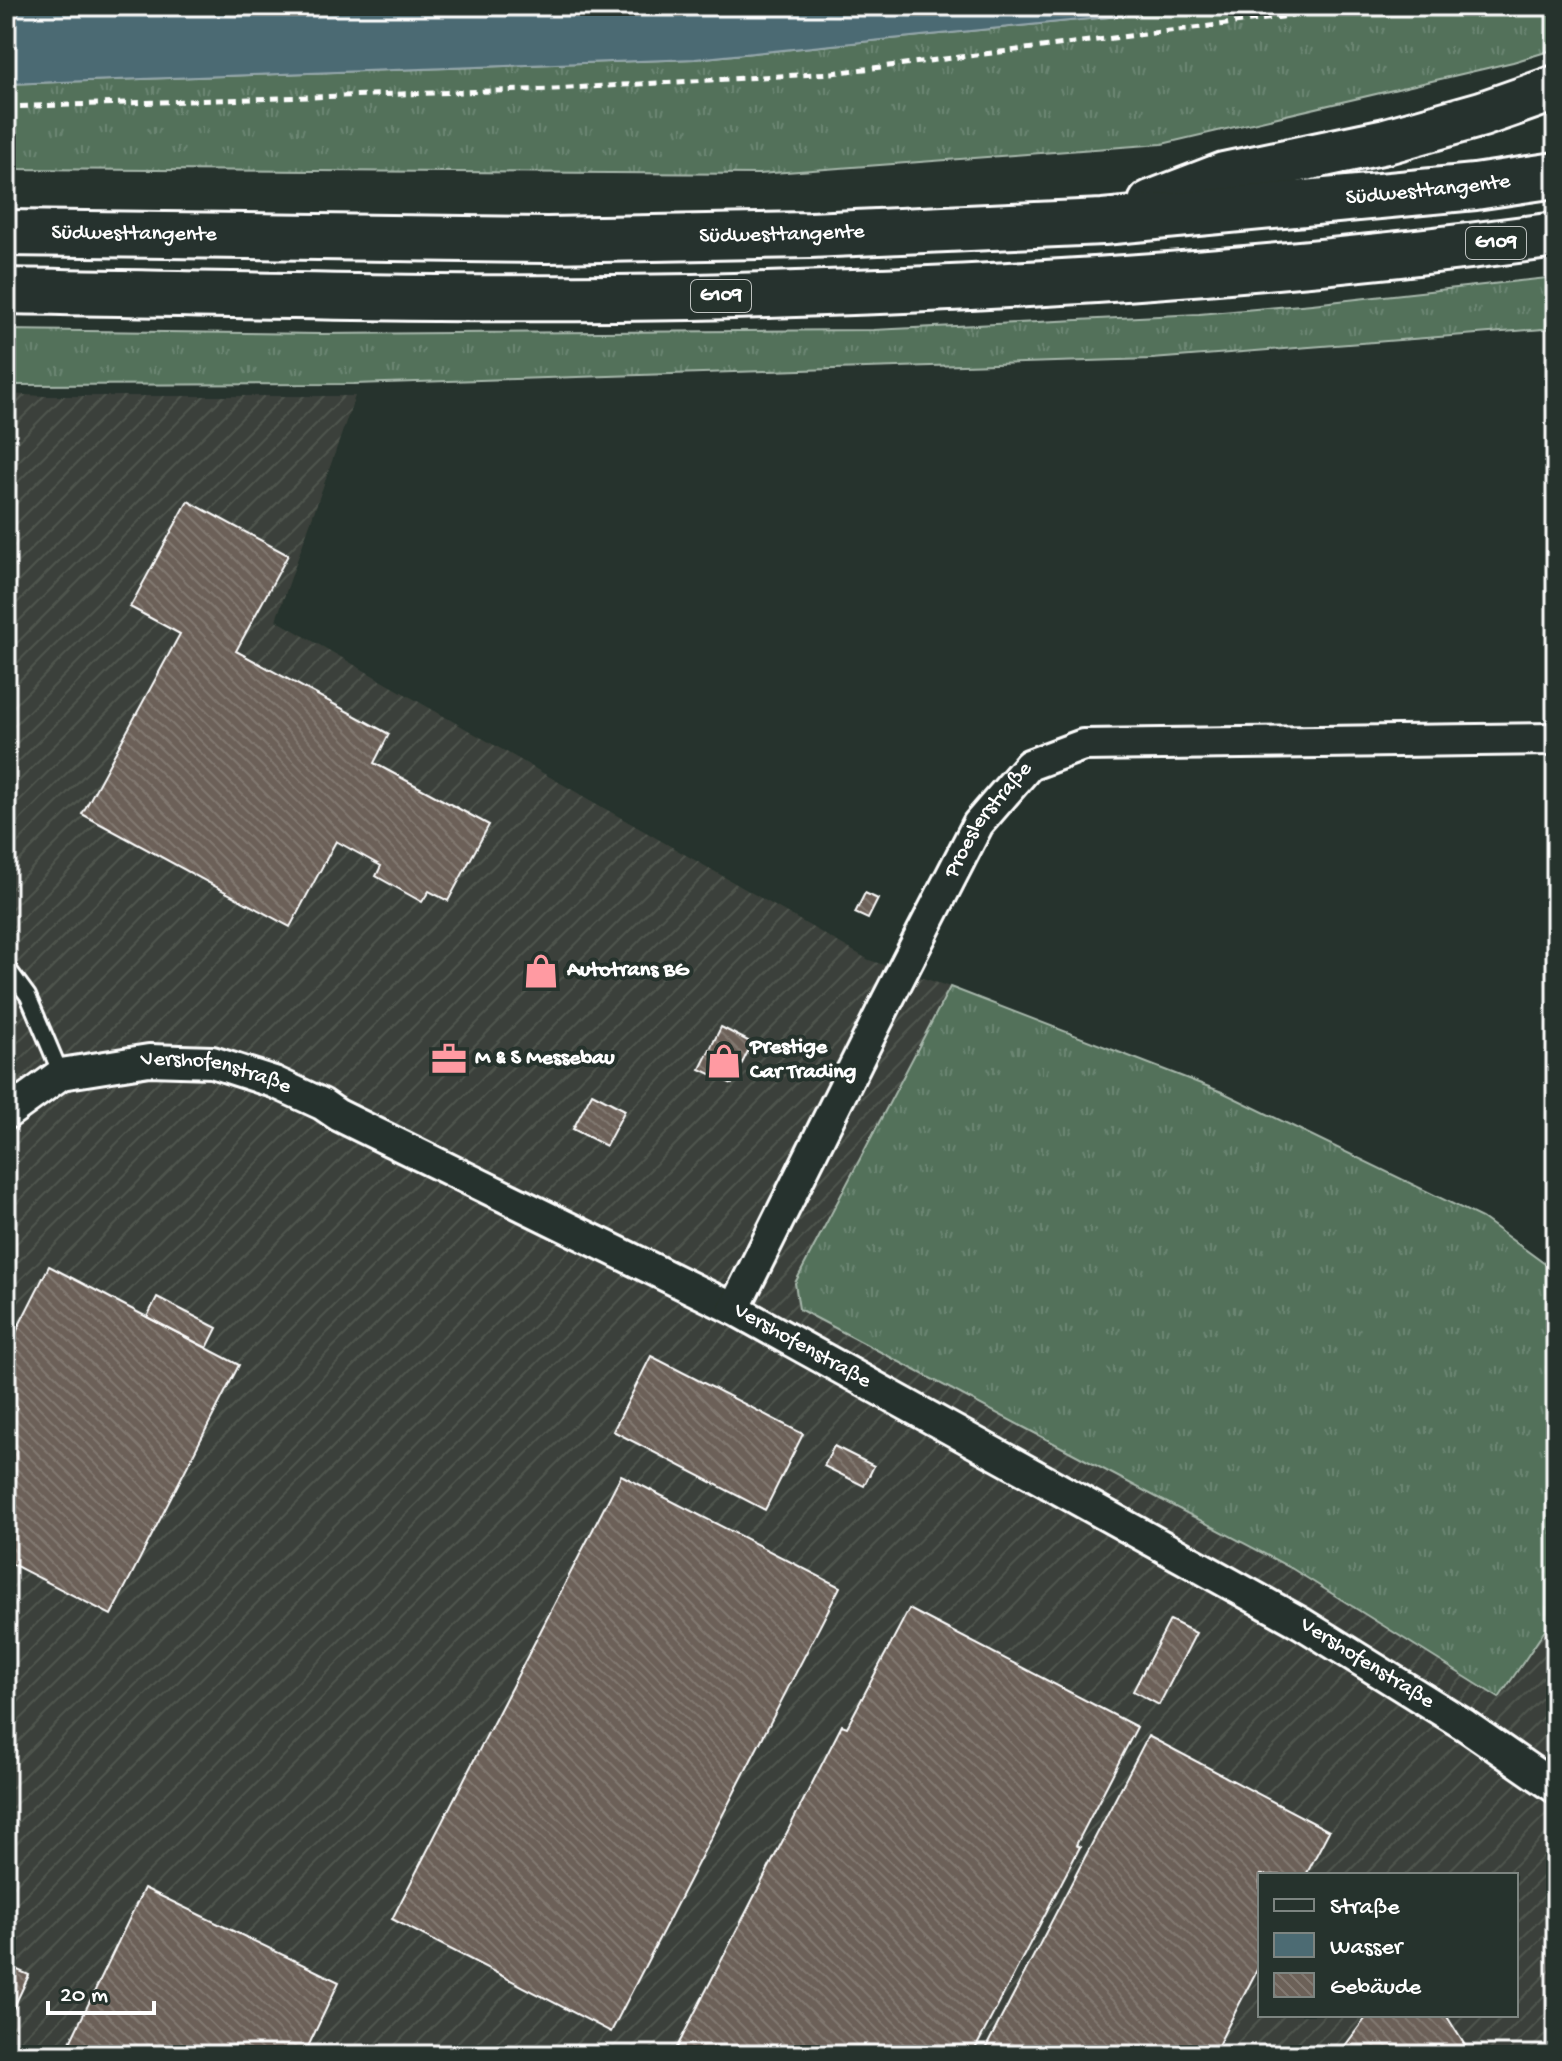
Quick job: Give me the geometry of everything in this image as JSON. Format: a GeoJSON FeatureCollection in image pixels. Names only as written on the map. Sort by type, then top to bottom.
{"type":"FeatureCollection","features":[{"type":"Feature","properties":{"kind":"highway"},"geometry":{"type":"LineString","coordinates":[[1103,222],[1224,175],[1386,141],[1482,114],[1556,88]]}},
{"type":"Feature","properties":{"kind":"highway","name":"Südwesttangente"},"geometry":{"type":"LineString","coordinates":[[6,233],[547,240],[810,235],[1103,222],[1475,187],[1556,175]]}},
{"type":"Feature","properties":{"kind":"highway","name":"G109"},"geometry":{"type":"LineString","coordinates":[[6,291],[522,298],[970,288],[1179,276],[1435,252],[1556,235]]}},
{"type":"Feature","properties":{"kind":"highway"},"geometry":{"type":"LineString","coordinates":[[1435,252],[1556,259]]}},
{"type":"Feature","properties":{"kind":"street","name":"Proeslerstraße"},"geometry":{"type":"LineString","coordinates":[[734,1309],[978,824],[1029,765],[1083,745],[1556,739]]}},
{"type":"Feature","properties":{"kind":"street","name":"Vershofenstraße"},"geometry":{"type":"LineString","coordinates":[[6,1114],[61,1074],[149,1060],[212,1062],[274,1082],[734,1309],[1301,1623],[1465,1725],[1556,1788]]}},
{"type":"Feature","properties":{"kind":"lane"},"geometry":{"type":"LineString","coordinates":[[6,966],[28,996],[61,1074]]}},
{"type":"Feature","properties":{"kind":"path"},"geometry":{"type":"LineString","coordinates":[[6,107],[554,89],[832,73],[1282,17],[1333,6]]}},
{"type":"Feature","properties":{"kind":"shaded area"},"geometry":{"type":"Polygon","coordinates":[[[6,394],[355,396],[276,620],[869,960],[950,987],[795,1283],[1291,1568],[1499,1698],[1556,1614],[1556,2055],[6,2055],[6,394]]]}},
{"type":"Feature","properties":{"kind":"green space"},"geometry":{"type":"Polygon","coordinates":[[[1171,6],[1556,6],[1556,49],[1513,62],[1162,144],[759,174],[6,169],[6,84],[695,59],[1119,16],[1171,6]]]}},
{"type":"Feature","properties":{"kind":"green space"},"geometry":{"type":"Polygon","coordinates":[[[1556,277],[1556,328],[1152,359],[354,384],[6,385],[6,330],[320,334],[873,330],[1199,314],[1556,277]]]}},
{"type":"Feature","properties":{"kind":"green space"},"geometry":{"type":"Polygon","coordinates":[[[950,987],[1222,1092],[1482,1218],[1556,1272],[1556,1614],[1499,1698],[1291,1568],[799,1309],[795,1283],[950,987]]]}},
{"type":"Feature","properties":{"kind":"water"},"geometry":{"type":"Polygon","coordinates":[[[6,6],[1171,6],[1119,16],[695,59],[6,84],[6,6]]]}},
{"type":"Feature","properties":{"kind":"building"},"geometry":{"type":"Polygon","coordinates":[[[188,501],[288,555],[236,651],[389,734],[374,763],[489,825],[448,901],[429,891],[422,902],[376,876],[381,866],[336,841],[290,927],[82,814],[180,634],[130,607],[188,501]]]}},
{"type":"Feature","properties":{"kind":"building"},"geometry":{"type":"Polygon","coordinates":[[[865,893],[878,899],[868,919],[855,913],[865,893]]]}},
{"type":"Feature","properties":{"kind":"building"},"geometry":{"type":"Polygon","coordinates":[[[721,1027],[752,1043],[732,1084],[700,1069],[721,1027]]]}},
{"type":"Feature","properties":{"kind":"building"},"geometry":{"type":"Polygon","coordinates":[[[592,1093],[625,1110],[606,1146],[573,1129],[592,1093]]]}},
{"type":"Feature","properties":{"kind":"building"},"geometry":{"type":"Polygon","coordinates":[[[49,1266],[239,1365],[111,1615],[6,1561],[6,1351],[49,1266]]]}},
{"type":"Feature","properties":{"kind":"building"},"geometry":{"type":"Polygon","coordinates":[[[157,1297],[217,1328],[207,1348],[147,1317],[157,1297]]]}},
{"type":"Feature","properties":{"kind":"building"},"geometry":{"type":"Polygon","coordinates":[[[6,1318],[20,1325],[6,1351],[6,1318]]]}},
{"type":"Feature","properties":{"kind":"building"},"geometry":{"type":"Polygon","coordinates":[[[651,1356],[803,1434],[765,1510],[613,1431],[651,1356]]]}},
{"type":"Feature","properties":{"kind":"building"},"geometry":{"type":"Polygon","coordinates":[[[834,1446],[874,1466],[864,1486],[824,1466],[834,1446]]]}},
{"type":"Feature","properties":{"kind":"building"},"geometry":{"type":"Polygon","coordinates":[[[621,1475],[840,1587],[611,2032],[392,1919],[621,1475]]]}},
{"type":"Feature","properties":{"kind":"building"},"geometry":{"type":"Polygon","coordinates":[[[909,1609],[1137,1727],[1076,1845],[1080,1847],[972,2055],[673,2055],[842,1725],[847,1727],[909,1609]]]}},
{"type":"Feature","properties":{"kind":"building"},"geometry":{"type":"Polygon","coordinates":[[[1170,1620],[1196,1633],[1159,1705],[1133,1691],[1170,1620]]]}},
{"type":"Feature","properties":{"kind":"building"},"geometry":{"type":"Polygon","coordinates":[[[1148,1736],[1329,1831],[1307,1873],[1258,1873],[1258,1968],[1213,2055],[982,2055],[1148,1736]]]}},
{"type":"Feature","properties":{"kind":"building"},"geometry":{"type":"Polygon","coordinates":[[[144,1888],[339,1982],[304,2055],[64,2055],[144,1888]]]}},
{"type":"Feature","properties":{"kind":"building"},"geometry":{"type":"Polygon","coordinates":[[[6,1965],[29,1975],[6,2024],[6,1965]]]}},
{"type":"Feature","properties":{"kind":"building"},"geometry":{"type":"Polygon","coordinates":[[[1366,2017],[1447,2017],[1471,2055],[1349,2055],[1344,2047],[1366,2017]]]}},
{"type":"Feature","properties":{"kind":"place","name":"Autotrans BG"},"geometry":{"type":"Point","coordinates":[541,971]}},
{"type":"Feature","properties":{"kind":"place","name":"M & S Messebau"},"geometry":{"type":"Point","coordinates":[449,1059]}},
{"type":"Feature","properties":{"kind":"place","name":"Prestige Car Trading"},"geometry":{"type":"Point","coordinates":[724,1061]}}]}
